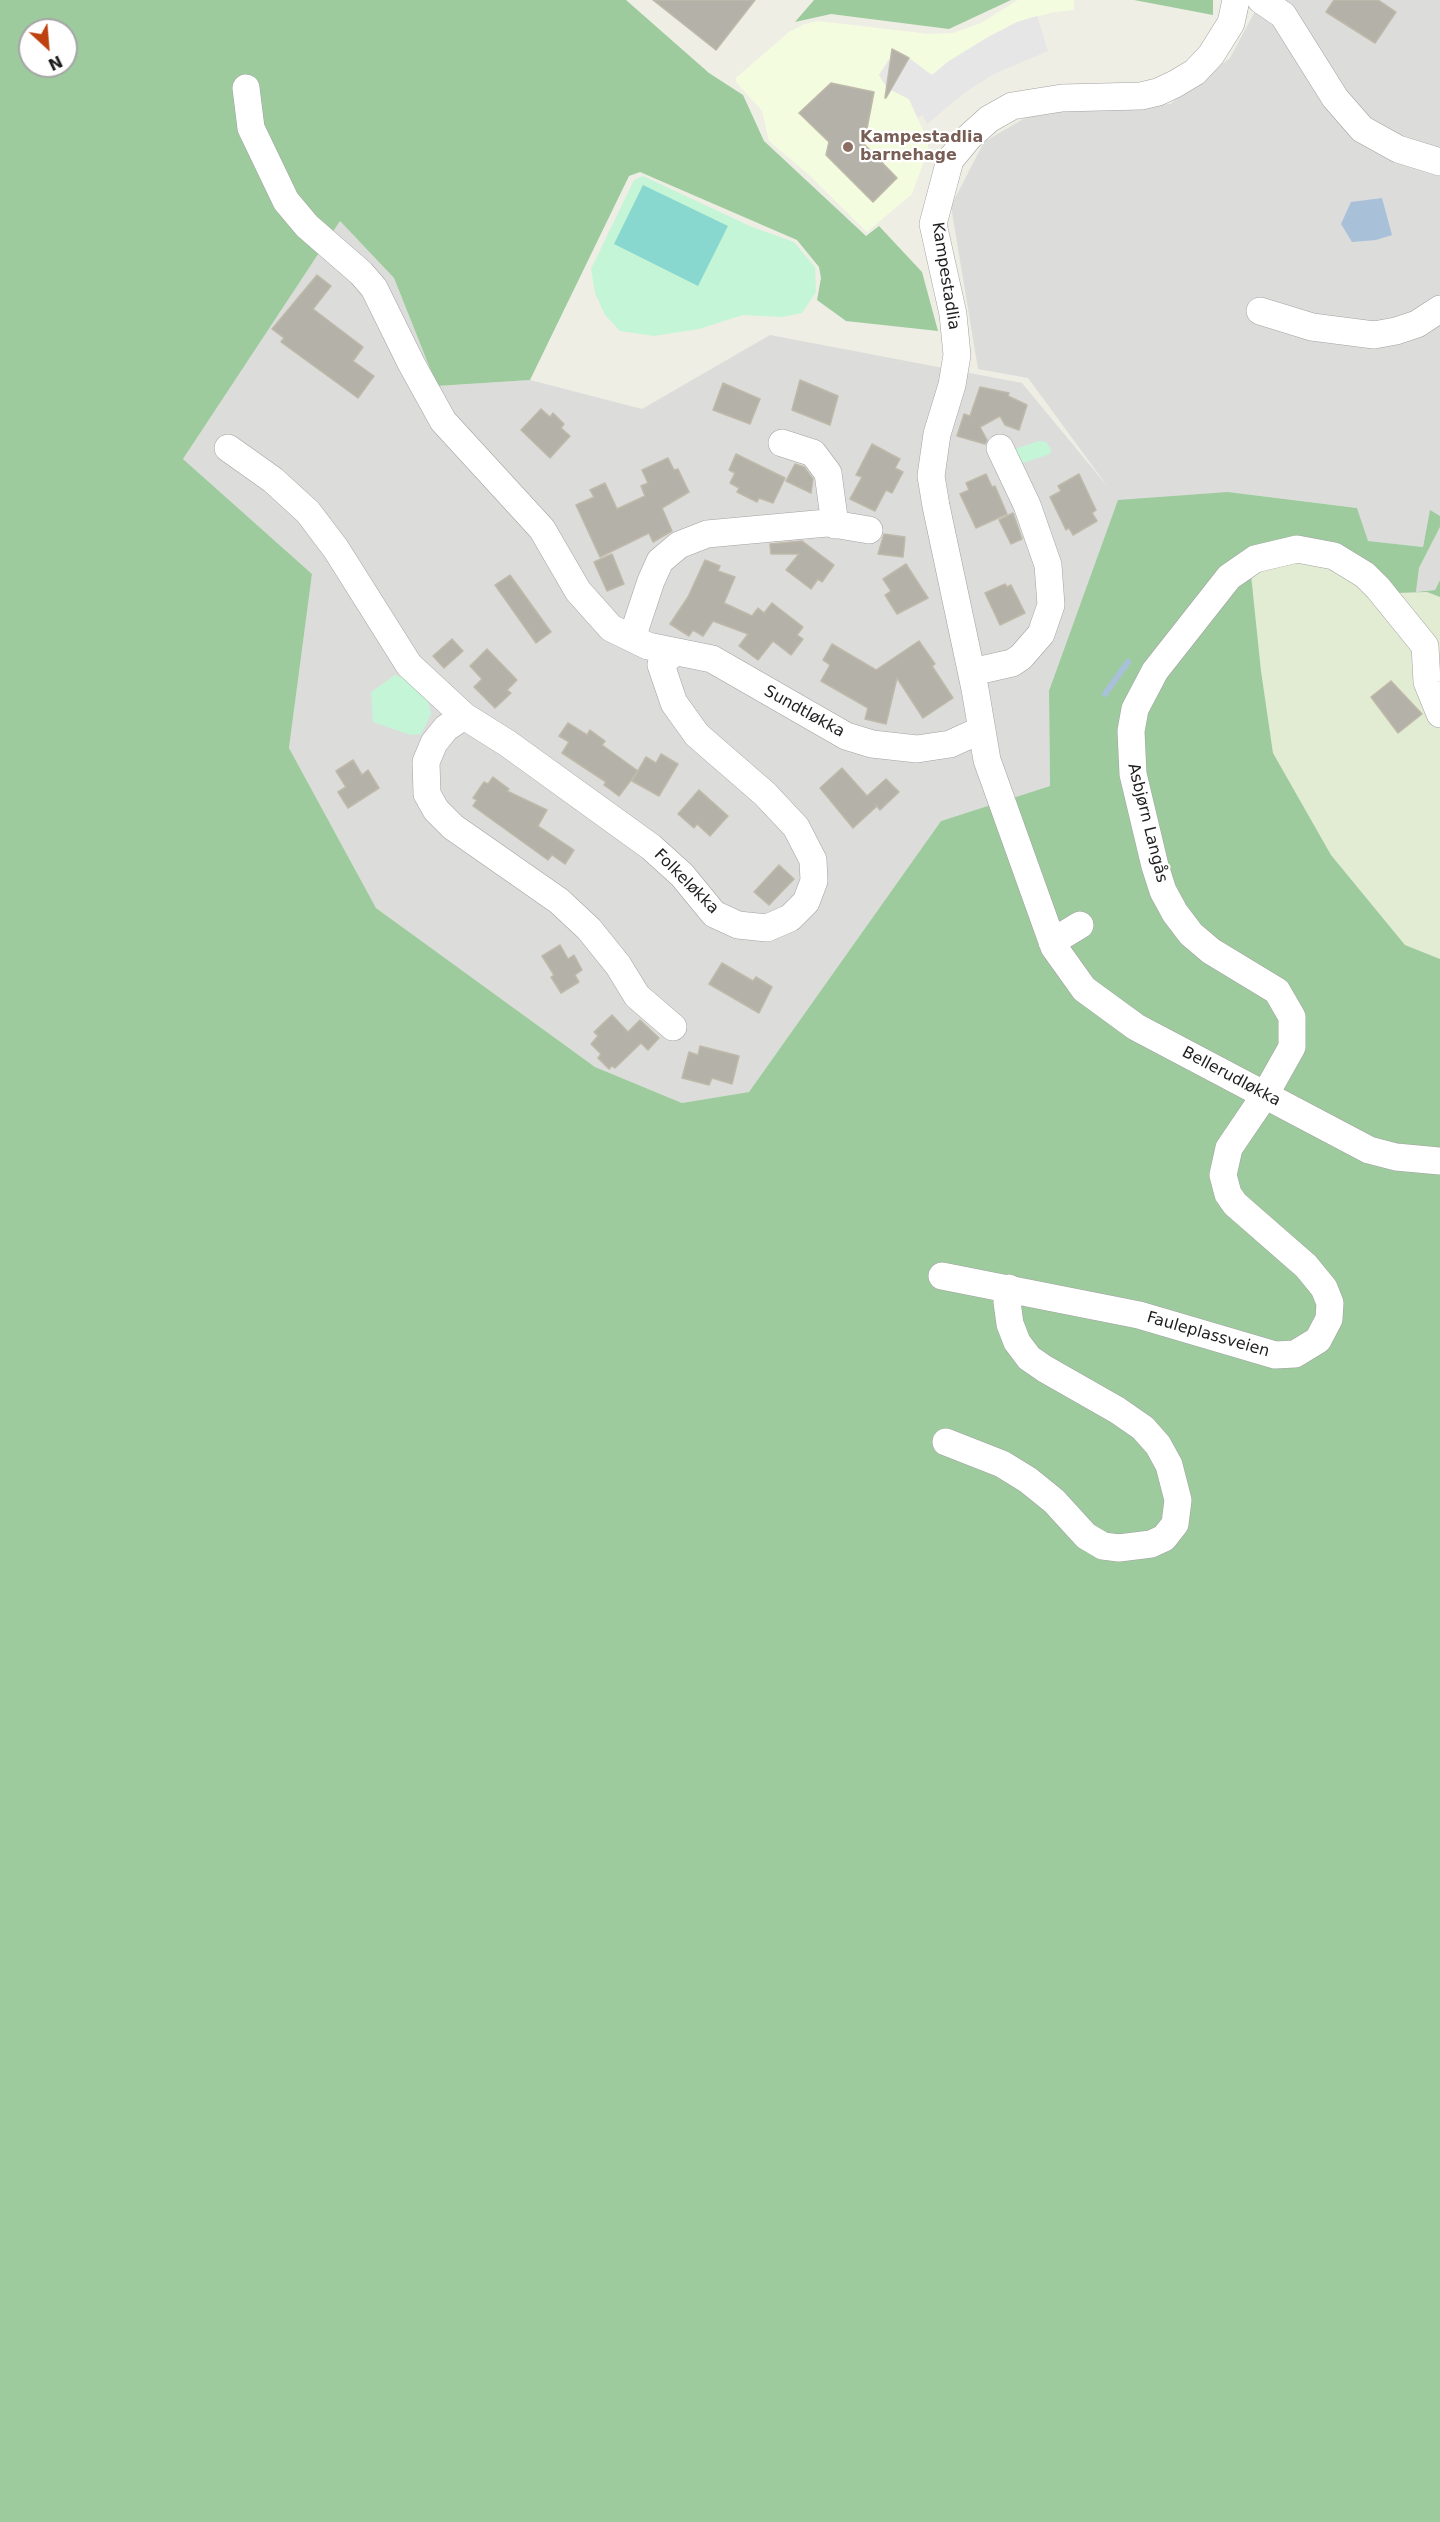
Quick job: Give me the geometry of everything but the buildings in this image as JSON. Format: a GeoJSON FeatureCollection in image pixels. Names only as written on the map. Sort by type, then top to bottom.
{"type":"FeatureCollection","features":[{"type":"Feature","properties":{"kind":"street","name":"Kampestadlia"},"geometry":{"type":"LineString","coordinates":[[987,760],[972,672],[931,476],[937,434],[952,385],[957,355],[953,314],[933,224],[950,160],[969,137],[989,119],[1012,106],[1062,98],[1141,96],[1175,84],[1195,72],[1211,55],[1231,23],[1236,0]]}},
{"type":"Feature","properties":{"kind":"street"},"geometry":{"type":"LineString","coordinates":[[1261,0],[1283,15],[1335,98],[1362,129],[1398,149],[1440,162]]}},
{"type":"Feature","properties":{"kind":"street","name":"Sundtløkka"},"geometry":{"type":"LineString","coordinates":[[246,88],[251,128],[286,201],[307,226],[361,273],[374,288],[443,421],[542,529],[578,591],[611,628],[632,638],[674,652],[712,659],[846,736],[872,744],[917,749],[950,744],[981,730]]}},
{"type":"Feature","properties":{"kind":"street"},"geometry":{"type":"LineString","coordinates":[[1260,311],[1312,327],[1374,335],[1396,332],[1417,324],[1440,309]]}},
{"type":"Feature","properties":{"kind":"street"},"geometry":{"type":"LineString","coordinates":[[782,443],[813,453],[828,473],[835,525]]}},
{"type":"Feature","properties":{"kind":"street","name":"Folkeløkka"},"geometry":{"type":"LineString","coordinates":[[228,448],[273,480],[308,512],[336,549],[409,665],[464,716],[651,847],[682,875],[714,914],[738,925],[767,928],[790,918],[806,902],[814,881],[813,860],[796,827],[765,794],[697,735],[674,703],[661,665],[674,652]]}},
{"type":"Feature","properties":{"kind":"street"},"geometry":{"type":"LineString","coordinates":[[972,672],[1012,663],[1021,657],[1041,634],[1051,605],[1048,566],[1028,505],[1000,448]]}},
{"type":"Feature","properties":{"kind":"street"},"geometry":{"type":"LineString","coordinates":[[632,638],[651,580],[660,561],[679,545],[707,534],[835,525],[869,530]]}},
{"type":"Feature","properties":{"kind":"street","name":"Asbjørn Langås"},"geometry":{"type":"LineString","coordinates":[[1265,1095],[1292,1047],[1292,1017],[1287,1003],[1277,991],[1210,951],[1191,934],[1175,913],[1163,891],[1133,774],[1130,741],[1135,710],[1155,671],[1228,577],[1255,559],[1283,550],[1316,551],[1350,564],[1378,588],[1425,646],[1427,682],[1440,714]]}},
{"type":"Feature","properties":{"kind":"street"},"geometry":{"type":"LineString","coordinates":[[464,716],[446,729],[434,743],[426,762],[427,794],[436,810],[453,827],[559,901],[589,929],[618,965],[637,996],[673,1027]]}},
{"type":"Feature","properties":{"kind":"street","name":"Bellerudløkka"},"geometry":{"type":"LineString","coordinates":[[987,760],[1052,942],[1083,989],[1136,1027],[1369,1150],[1405,1159],[1440,1161]]}},
{"type":"Feature","properties":{"kind":"street"},"geometry":{"type":"LineString","coordinates":[[1052,942],[1080,925]]}},
{"type":"Feature","properties":{"kind":"street","name":"Fauleplassveien"},"geometry":{"type":"LineString","coordinates":[[942,1276],[1139,1315],[1275,1355],[1294,1354],[1312,1346],[1323,1334],[1329,1319],[1330,1303],[1324,1288],[1306,1266],[1235,1204],[1224,1183],[1226,1155],[1265,1095]]}},
{"type":"Feature","properties":{"kind":"street"},"geometry":{"type":"LineString","coordinates":[[946,1443],[988,1457],[1028,1480],[1054,1501],[1086,1536],[1103,1546],[1119,1548],[1151,1544],[1164,1538],[1175,1524],[1178,1500],[1172,1472],[1158,1445],[1143,1428],[1117,1410],[1045,1370],[1029,1358],[1017,1342],[1010,1324],[1007,1302],[1009,1288]]}},
{"type":"Feature","properties":{"kind":"shaded area"},"geometry":{"type":"Polygon","coordinates":[[[1018,0],[1074,0],[1074,10],[1054,12],[1017,22],[949,61],[932,75],[894,51],[879,75],[887,88],[909,99],[928,141],[928,150],[912,194],[867,232],[809,175],[769,141],[762,111],[736,82],[736,78],[789,32],[805,24],[818,21],[929,34],[953,33],[981,23],[1018,0]]]}},
{"type":"Feature","properties":{"kind":"shaded area"},"geometry":{"type":"Polygon","coordinates":[[[1261,0],[1440,0],[1440,516],[1430,511],[1423,547],[1367,541],[1357,508],[1228,492],[1049,691],[1050,786],[941,821],[749,1092],[682,1103],[595,1067],[376,908],[289,748],[312,574],[183,459],[340,221],[394,278],[437,386],[530,380],[642,409],[770,335],[1022,383],[1108,487],[1028,378],[978,369],[951,206],[984,142],[1037,111],[1170,104],[1230,58],[1261,0]]]}},
{"type":"Feature","properties":{"kind":"shaded area"},"geometry":{"type":"Polygon","coordinates":[[[1037,16],[1048,51],[994,74],[964,93],[927,124],[923,115],[917,117],[909,99],[887,88],[879,75],[889,60],[903,68],[909,58],[932,75],[949,61],[988,37],[1017,22],[1037,16]]]}},
{"type":"Feature","properties":{"kind":"shaded area"},"geometry":{"type":"Polygon","coordinates":[[[643,176],[752,227],[794,242],[815,267],[816,292],[802,313],[782,317],[743,315],[699,329],[654,336],[620,331],[605,315],[595,293],[591,269],[634,180],[643,176]]]}},
{"type":"Feature","properties":{"kind":"shaded area"},"geometry":{"type":"Polygon","coordinates":[[[643,185],[728,226],[698,286],[614,244],[643,185]]]}},
{"type":"Feature","properties":{"kind":"shaded area"},"geometry":{"type":"Polygon","coordinates":[[[1382,198],[1392,235],[1376,240],[1352,242],[1341,224],[1351,202],[1382,198]]]}},
{"type":"Feature","properties":{"kind":"shaded area"},"geometry":{"type":"Polygon","coordinates":[[[1038,441],[1046,442],[1051,449],[1050,454],[1020,464],[1013,450],[1038,441]]]}},
{"type":"Feature","properties":{"kind":"shaded area"},"geometry":{"type":"Polygon","coordinates":[[[1440,527],[1440,580],[1435,590],[1416,592],[1419,568],[1440,527]]]}},
{"type":"Feature","properties":{"kind":"shaded area"},"geometry":{"type":"Polygon","coordinates":[[[1284,541],[1397,593],[1427,592],[1440,597],[1440,959],[1405,945],[1331,855],[1273,753],[1261,671],[1249,554],[1284,541]]]}},
{"type":"Feature","properties":{"kind":"shaded area"},"geometry":{"type":"Polygon","coordinates":[[[395,675],[410,680],[428,701],[431,714],[421,734],[411,735],[373,722],[371,692],[395,675]]]}},
{"type":"Feature","properties":{"kind":"green space"},"geometry":{"type":"Polygon","coordinates":[[[0,0],[626,0],[709,73],[743,95],[764,141],[866,236],[879,226],[922,272],[938,331],[846,321],[817,300],[821,278],[819,267],[797,240],[640,172],[629,176],[530,380],[437,386],[394,278],[340,221],[183,459],[312,574],[289,748],[376,908],[595,1067],[682,1103],[749,1092],[941,821],[1050,786],[1049,691],[1118,500],[1228,492],[1357,508],[1368,541],[1423,547],[1430,510],[1440,516],[1440,527],[1419,568],[1416,592],[1435,590],[1440,580],[1440,597],[1427,592],[1397,593],[1284,542],[1249,555],[1261,671],[1273,753],[1331,855],[1405,945],[1440,959],[1440,2522],[0,2522],[0,0]]]}},
{"type":"Feature","properties":{"kind":"green space"},"geometry":{"type":"Polygon","coordinates":[[[814,0],[1011,0],[949,29],[831,14],[795,22],[814,0]]]}},
{"type":"Feature","properties":{"kind":"green space"},"geometry":{"type":"Polygon","coordinates":[[[1134,0],[1213,0],[1213,15],[1134,0]]]}},
{"type":"Feature","properties":{"kind":"waterway"},"geometry":{"type":"LineString","coordinates":[[1105,694],[1128,662]]}},
{"type":"Feature","properties":{"kind":"place","name":"Kampestadlia barnehage"},"geometry":{"type":"Point","coordinates":[848,147]}}]}
